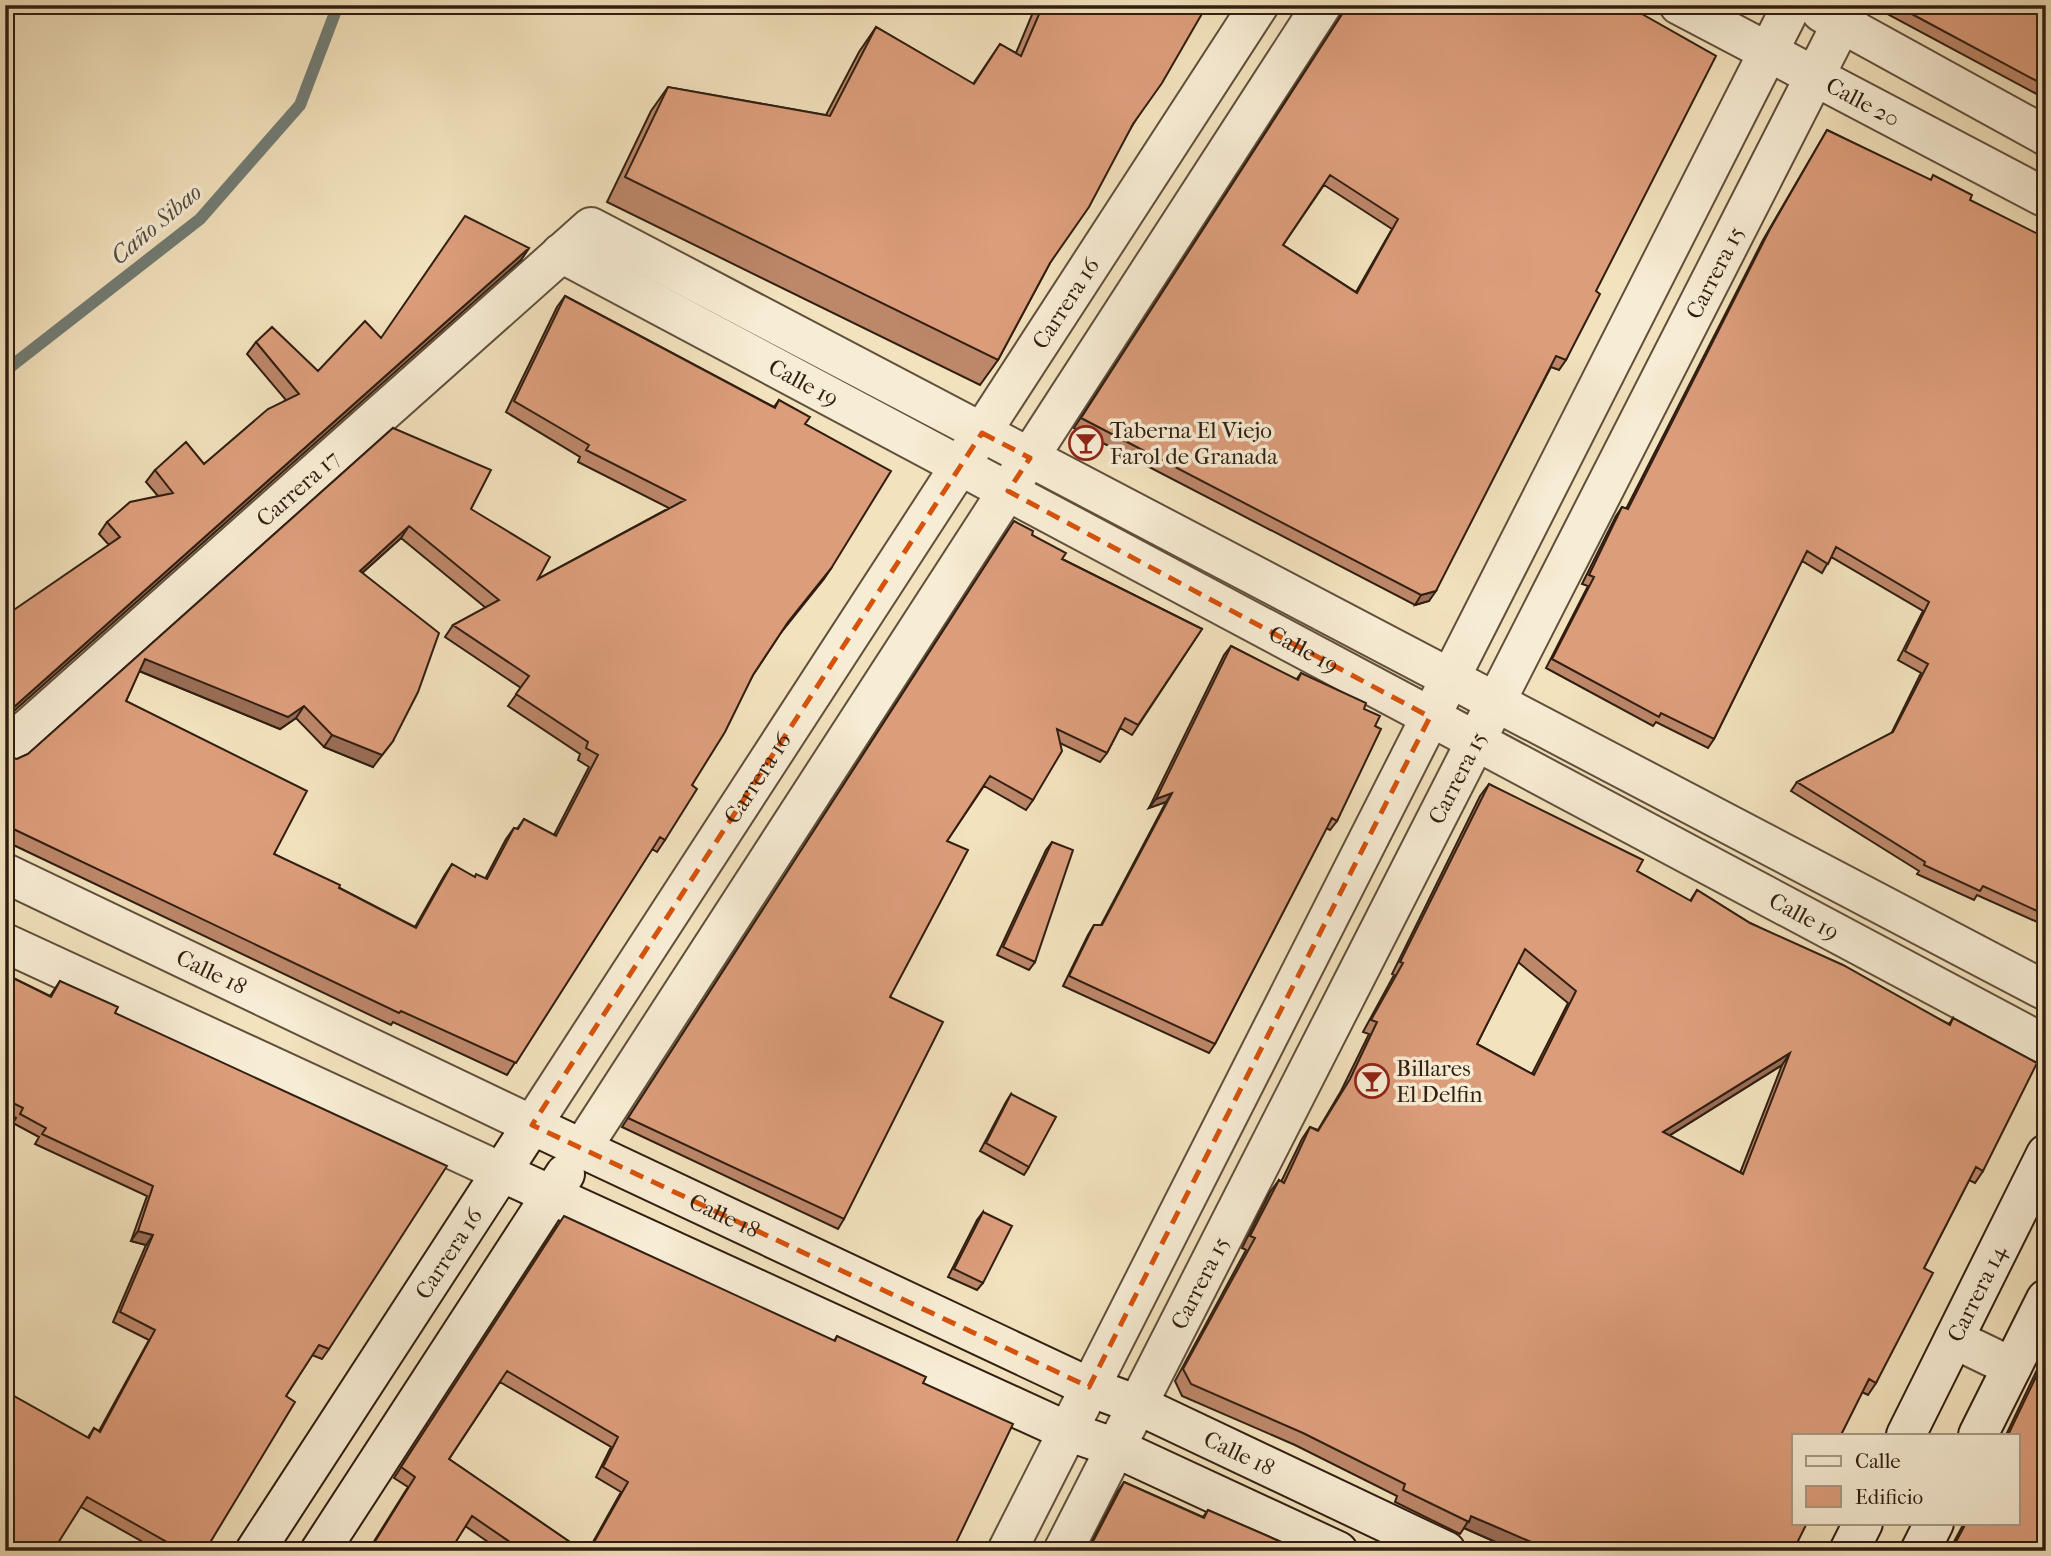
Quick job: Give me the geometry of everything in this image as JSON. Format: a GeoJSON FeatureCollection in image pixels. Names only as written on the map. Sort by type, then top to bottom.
{"type":"FeatureCollection","features":[{"type":"Feature","properties":{"kind":"street","name":"Carrera 16"},"geometry":{"type":"LineString","coordinates":[[255,1551],[1259,5]]}},
{"type":"Feature","properties":{"kind":"street"},"geometry":{"type":"LineString","coordinates":[[320,1551],[1322,5]]}},
{"type":"Feature","properties":{"kind":"street","name":"Calle 20"},"geometry":{"type":"LineString","coordinates":[[1679,5],[2046,198]]}},
{"type":"Feature","properties":{"kind":"street"},"geometry":{"type":"LineString","coordinates":[[1007,1551],[1792,5]]}},
{"type":"Feature","properties":{"kind":"street"},"geometry":{"type":"LineString","coordinates":[[1806,5],[1847,14],[2046,136]]}},
{"type":"Feature","properties":{"kind":"street","name":"Carrera 15"},"geometry":{"type":"LineString","coordinates":[[1063,1551],[1847,14]]}},
{"type":"Feature","properties":{"kind":"street"},"geometry":{"type":"LineString","coordinates":[[1194,108],[1235,142]]}},
{"type":"Feature","properties":{"kind":"street"},"geometry":{"type":"LineString","coordinates":[[1131,205],[1173,237]]}},
{"type":"Feature","properties":{"kind":"street","name":"Calle 19"},"geometry":{"type":"LineString","coordinates":[[591,227],[1449,680],[1496,702],[2046,991]]}},
{"type":"Feature","properties":{"kind":"street","name":"Carrera 17"},"geometry":{"type":"LineString","coordinates":[[5,748],[591,227]]}},
{"type":"Feature","properties":{"kind":"street","name":"Calle 19"},"geometry":{"type":"LineString","coordinates":[[561,253],[2046,1045]]}},
{"type":"Feature","properties":{"kind":"street"},"geometry":{"type":"LineString","coordinates":[[1588,405],[1636,425]]}},
{"type":"Feature","properties":{"kind":"street"},"geometry":{"type":"LineString","coordinates":[[1726,874],[1746,834]]}},
{"type":"Feature","properties":{"kind":"street","name":"Calle 18"},"geometry":{"type":"LineString","coordinates":[[5,873],[532,1125],[1089,1387],[1138,1405],[1446,1551]]}},
{"type":"Feature","properties":{"kind":"street"},"geometry":{"type":"LineString","coordinates":[[5,943],[1067,1432],[1116,1448],[1338,1551]]}},
{"type":"Feature","properties":{"kind":"street","name":"Carrera 14"},"geometry":{"type":"LineString","coordinates":[[1906,1434],[2046,1154]]}},
{"type":"Feature","properties":{"kind":"street"},"geometry":{"type":"LineString","coordinates":[[1978,1434],[2046,1299]]}},
{"type":"Feature","properties":{"kind":"street"},"geometry":{"type":"LineString","coordinates":[[1954,1339],[2012,1367]]}},
{"type":"Feature","properties":{"kind":"street"},"geometry":{"type":"LineString","coordinates":[[1849,1551],[1862,1524]]}},
{"type":"Feature","properties":{"kind":"street"},"geometry":{"type":"LineString","coordinates":[[1920,1551],[1934,1524]]}},
{"type":"Feature","properties":{"kind":"highlighted area"},"geometry":{"type":"Polygon","coordinates":[[[982,433],[1030,458],[1008,491],[1430,717],[1089,1387],[532,1125],[982,433]]]}},
{"type":"Feature","properties":{"kind":"building"},"geometry":{"type":"Polygon","coordinates":[[[1043,5],[1207,5],[1162,83],[1133,124],[1089,207],[1050,263],[998,360],[625,177],[668,87],[830,116],[876,27],[974,84],[1000,44],[1021,56],[1043,5]]]}},
{"type":"Feature","properties":{"kind":"building"},"geometry":{"type":"Polygon","coordinates":[[[1348,5],[1626,5],[1716,56],[1596,291],[1600,294],[1566,360],[1556,356],[1436,591],[1421,595],[1081,418],[1348,5]],[[1330,175],[1283,245],[1357,293],[1398,219],[1330,175]]]}},
{"type":"Feature","properties":{"kind":"building"},"geometry":{"type":"Polygon","coordinates":[[[1895,5],[2046,5],[2046,86],[1895,5]]]}},
{"type":"Feature","properties":{"kind":"building"},"geometry":{"type":"Polygon","coordinates":[[[1827,130],[1931,180],[1933,175],[1972,195],[1970,200],[2046,238],[2046,915],[1983,886],[1980,891],[1924,865],[1925,862],[1797,782],[1893,732],[1928,664],[1905,651],[1929,602],[1836,547],[1828,564],[1807,551],[1714,739],[1661,713],[1659,717],[1552,659],[1594,577],[1589,575],[1622,507],[1628,509],[1769,231],[1827,130]]]}},
{"type":"Feature","properties":{"kind":"building"},"geometry":{"type":"Polygon","coordinates":[[[465,216],[529,248],[5,715],[5,616],[120,537],[107,522],[130,502],[173,493],[155,470],[186,442],[204,464],[268,409],[299,394],[256,342],[272,327],[318,371],[365,321],[381,338],[465,216]]]}},
{"type":"Feature","properties":{"kind":"building"},"geometry":{"type":"Polygon","coordinates":[[[565,296],[775,408],[779,400],[810,417],[805,424],[891,471],[832,567],[788,622],[753,675],[725,732],[692,785],[697,789],[665,840],[660,837],[516,1063],[401,1011],[399,1013],[5,825],[5,757],[17,759],[28,754],[393,428],[491,470],[471,509],[550,557],[538,579],[685,500],[586,450],[589,445],[514,401],[565,296]],[[409,526],[360,571],[439,633],[418,692],[393,741],[382,755],[332,735],[304,706],[288,717],[145,659],[126,701],[307,791],[274,854],[340,885],[339,888],[416,928],[452,864],[475,877],[476,874],[487,879],[514,828],[518,829],[524,819],[556,836],[598,755],[586,748],[588,742],[516,694],[529,676],[453,625],[499,600],[409,526]]]}},
{"type":"Feature","properties":{"kind":"building"},"geometry":{"type":"Polygon","coordinates":[[[1014,521],[1033,531],[1032,535],[1066,553],[1062,559],[1202,629],[1138,725],[1125,718],[1107,753],[1057,729],[1062,751],[1033,800],[990,776],[947,841],[968,850],[890,997],[943,1022],[844,1219],[628,1118],[1014,521]]]}},
{"type":"Feature","properties":{"kind":"building"},"geometry":{"type":"Polygon","coordinates":[[[1231,646],[1298,680],[1301,673],[1366,703],[1364,709],[1380,716],[1375,726],[1381,729],[1337,821],[1332,818],[1215,1044],[1069,976],[1094,925],[1102,925],[1172,793],[1156,799],[1231,646]]]}},
{"type":"Feature","properties":{"kind":"building"},"geometry":{"type":"Polygon","coordinates":[[[1489,784],[1643,860],[1637,871],[1691,901],[1697,890],[1750,923],[1843,965],[1950,1025],[1953,1018],[2037,1063],[1983,1171],[1976,1167],[1924,1268],[1933,1273],[1876,1383],[1869,1379],[1842,1434],[1792,1434],[1792,1524],[1806,1524],[1793,1551],[1552,1551],[1471,1516],[1469,1522],[1403,1490],[1405,1484],[1303,1433],[1191,1384],[1183,1369],[1255,1238],[1250,1236],[1279,1180],[1284,1183],[1310,1127],[1318,1131],[1350,1079],[1377,1022],[1371,1020],[1403,963],[1400,962],[1489,784]],[[1525,949],[1477,1044],[1534,1075],[1576,991],[1525,949]],[[1790,1053],[1663,1132],[1743,1174],[1790,1053]]]}},
{"type":"Feature","properties":{"kind":"building"},"geometry":{"type":"Polygon","coordinates":[[[1052,842],[1073,850],[1035,962],[1003,947],[1052,842]]]}},
{"type":"Feature","properties":{"kind":"building"},"geometry":{"type":"Polygon","coordinates":[[[5,974],[51,997],[60,981],[118,1007],[115,1013],[447,1166],[329,1349],[319,1345],[286,1396],[295,1402],[205,1551],[183,1551],[87,1497],[53,1551],[5,1551],[5,1391],[89,1438],[94,1428],[100,1432],[155,1330],[120,1312],[153,1235],[138,1231],[153,1186],[42,1134],[46,1128],[20,1114],[23,1108],[5,1099],[5,974]]]}},
{"type":"Feature","properties":{"kind":"building"},"geometry":{"type":"Polygon","coordinates":[[[1011,1094],[1056,1117],[1029,1167],[986,1143],[1011,1094]]]}},
{"type":"Feature","properties":{"kind":"building"},"geometry":{"type":"Polygon","coordinates":[[[983,1212],[1012,1226],[983,1283],[954,1269],[983,1212]]]}},
{"type":"Feature","properties":{"kind":"building"},"geometry":{"type":"Polygon","coordinates":[[[564,1216],[835,1341],[837,1336],[898,1364],[926,1377],[923,1383],[1013,1424],[952,1551],[589,1551],[628,1482],[603,1467],[618,1437],[507,1371],[449,1459],[583,1551],[523,1551],[472,1516],[450,1551],[369,1551],[415,1477],[401,1467],[564,1216]]]}},
{"type":"Feature","properties":{"kind":"building"},"geometry":{"type":"Polygon","coordinates":[[[2046,1356],[2046,1551],[1951,1551],[1965,1524],[2020,1524],[2020,1434],[2008,1434],[2046,1356]]]}},
{"type":"Feature","properties":{"kind":"building"},"geometry":{"type":"Polygon","coordinates":[[[1124,1482],[1204,1518],[1208,1510],[1302,1551],[1088,1551],[1124,1482]]]}},
{"type":"Feature","properties":{"kind":"building"},"geometry":{"type":"Polygon","coordinates":[[[350,1545],[359,1551],[346,1551],[350,1545]]]}},
{"type":"Feature","properties":{"kind":"waterway","name":"Caño Sibao"},"geometry":{"type":"LineString","coordinates":[[5,371],[200,219],[300,105],[338,5]]}},
{"type":"Feature","properties":{"kind":"place","name":"Taberna El Viejo Farol de Granada"},"geometry":{"type":"Point","coordinates":[1086,443]}},
{"type":"Feature","properties":{"kind":"place","name":"Billares El Delfin"},"geometry":{"type":"Point","coordinates":[1372,1081]}}]}
